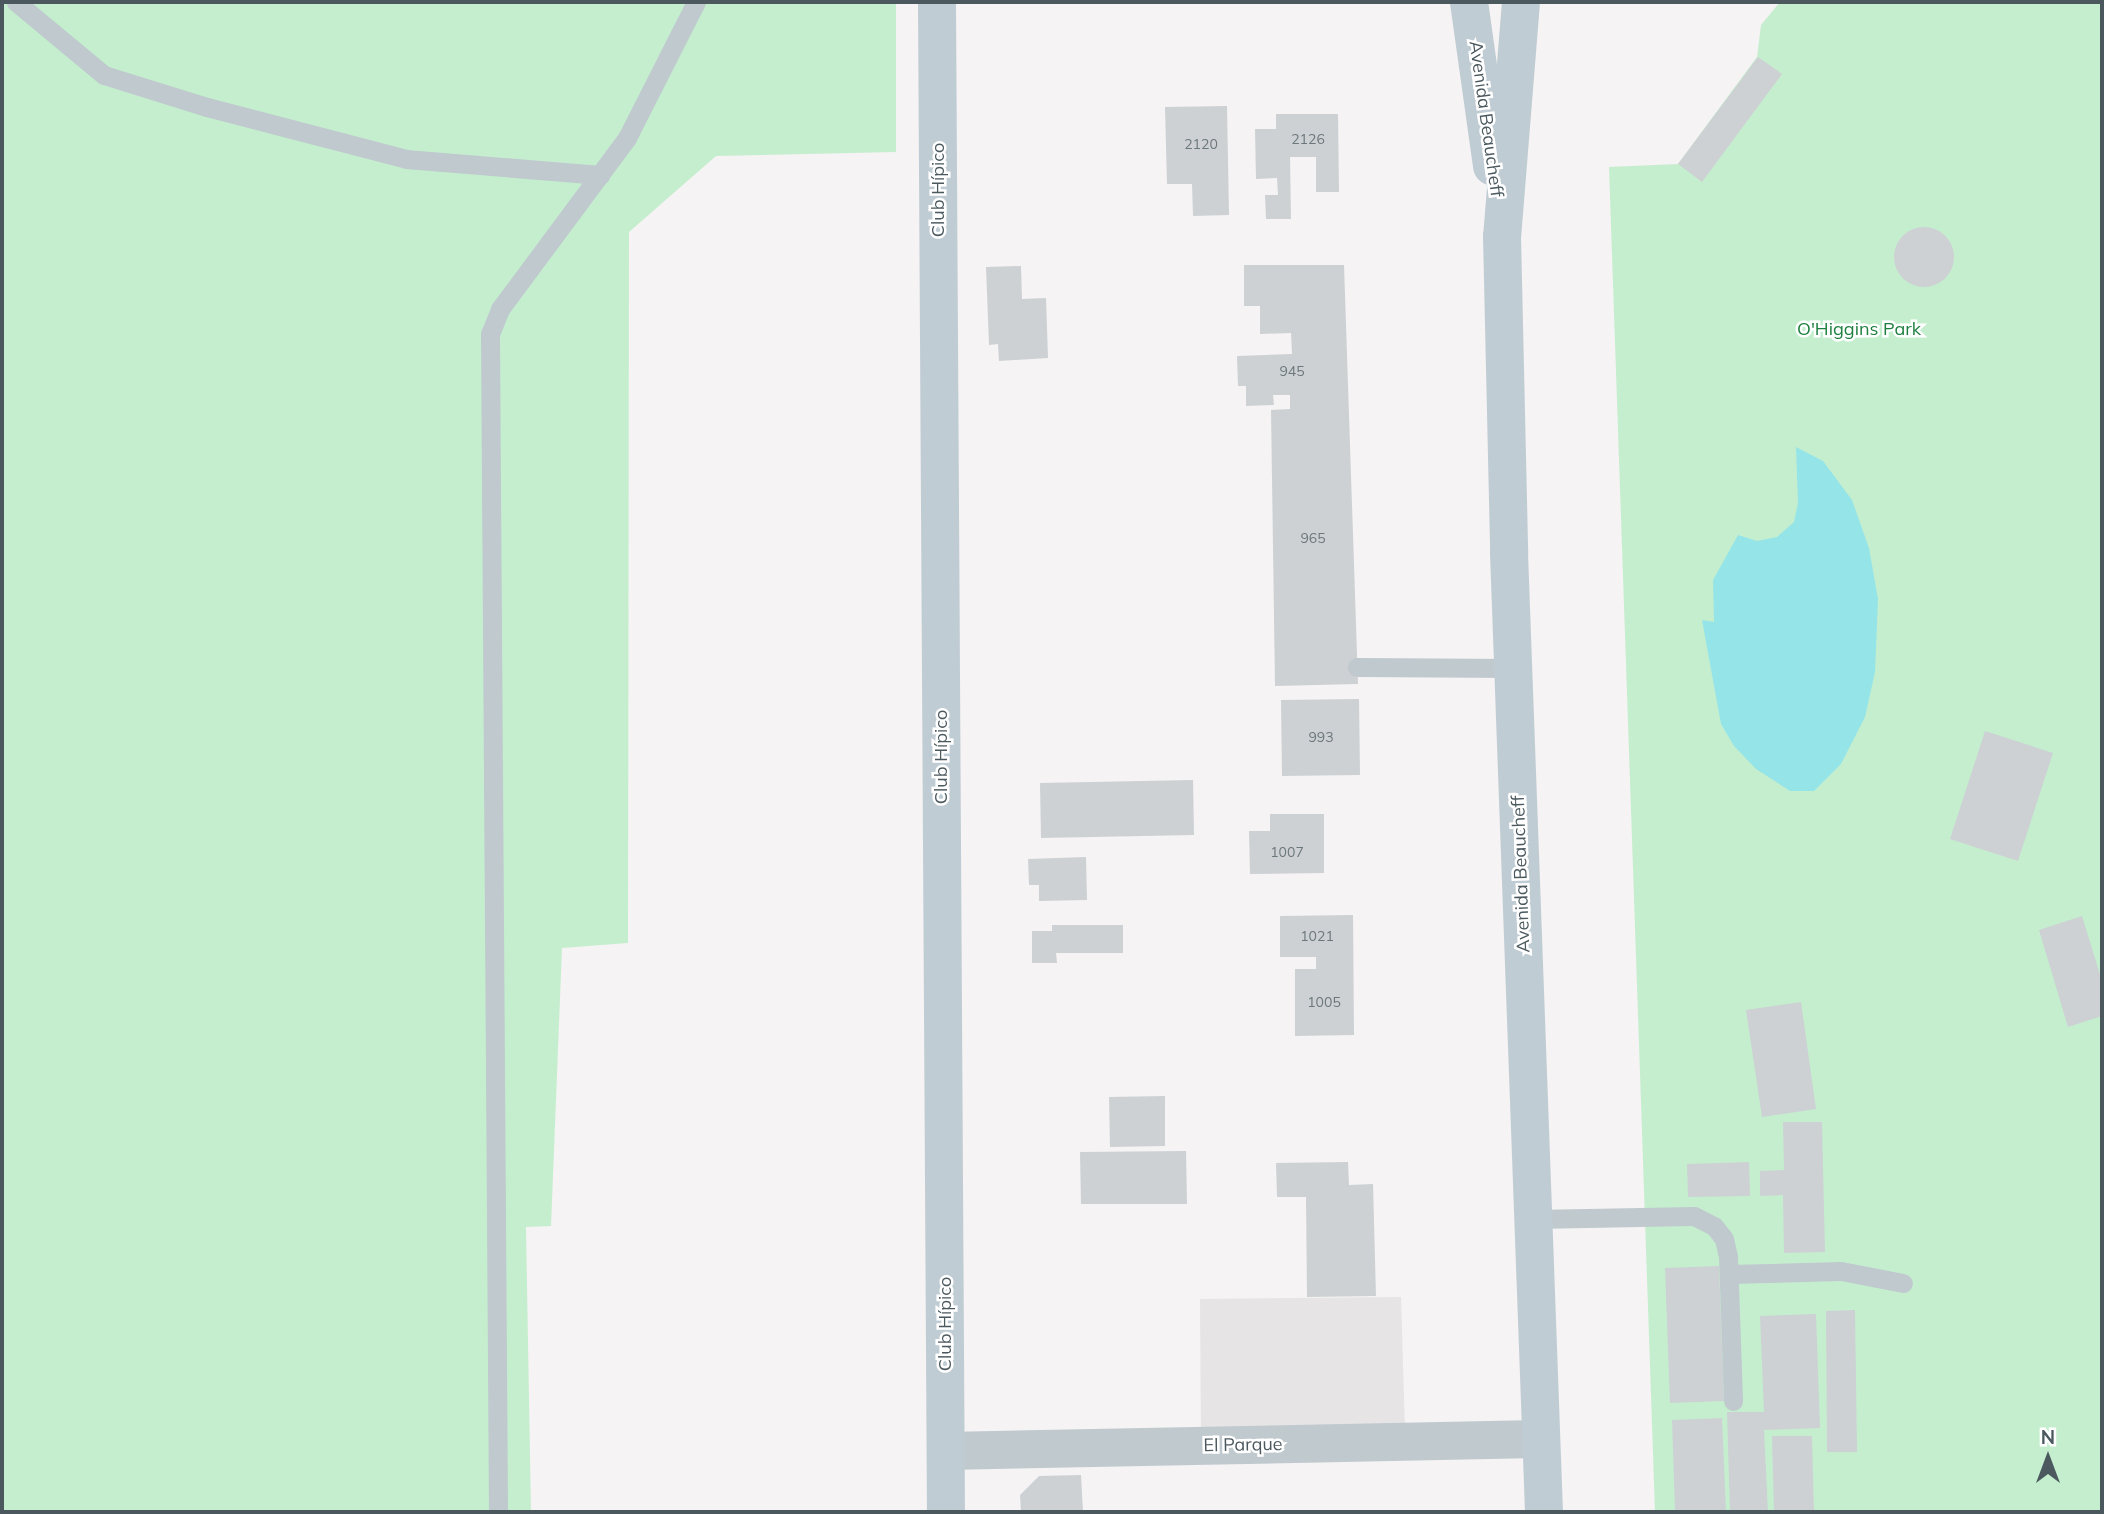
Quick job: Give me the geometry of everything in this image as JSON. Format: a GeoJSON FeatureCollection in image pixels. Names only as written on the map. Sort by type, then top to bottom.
{"type":"FeatureCollection","features":[{"type":"Feature","properties":{"kind":"main road","name":"Club Hípico"},"geometry":{"type":"LineString","coordinates":[[937,2],[946,1512]]}},
{"type":"Feature","properties":{"kind":"main road","name":"Avenida Beaucheff"},"geometry":{"type":"LineString","coordinates":[[1469,2],[1502,236]]}},
{"type":"Feature","properties":{"kind":"main road","name":"Avenida Beaucheff"},"geometry":{"type":"LineString","coordinates":[[1521,2],[1502,236],[1513,668],[1544,1512]]}},
{"type":"Feature","properties":{"kind":"street","name":"El Parque"},"geometry":{"type":"LineString","coordinates":[[946,1451],[1541,1439]]}},
{"type":"Feature","properties":{"kind":"lane"},"geometry":{"type":"LineString","coordinates":[[16,2],[104,75],[207,107],[406,159],[600,176]]}},
{"type":"Feature","properties":{"kind":"lane"},"geometry":{"type":"LineString","coordinates":[[498,1512],[490,334],[500,309],[627,138],[696,2]]}},
{"type":"Feature","properties":{"kind":"lane"},"geometry":{"type":"LineString","coordinates":[[1357,667],[1513,668]]}},
{"type":"Feature","properties":{"kind":"lane"},"geometry":{"type":"LineString","coordinates":[[1533,1219],[1694,1216],[1714,1226],[1724,1239],[1729,1274],[1733,1401]]}},
{"type":"Feature","properties":{"kind":"lane"},"geometry":{"type":"LineString","coordinates":[[1729,1274],[1842,1271],[1903,1283]]}},
{"type":"Feature","properties":{"kind":"shaded area"},"geometry":{"type":"Polygon","coordinates":[[[1401,1297],[1405,1432],[1201,1437],[1200,1299],[1401,1297]]]}},
{"type":"Feature","properties":{"kind":"green space"},"geometry":{"type":"Polygon","coordinates":[[[2,2],[896,2],[896,152],[716,156],[629,232],[628,943],[562,948],[551,1226],[526,1227],[531,1512],[2,1512],[2,2]]]}},
{"type":"Feature","properties":{"kind":"green space","name":"O'Higgins Park"},"geometry":{"type":"Polygon","coordinates":[[[1780,2],[2102,2],[2102,1512],[1655,1512],[1609,167],[1678,164],[1757,57],[1761,25],[1780,2]]]}},
{"type":"Feature","properties":{"kind":"water"},"geometry":{"type":"Polygon","coordinates":[[[1796,447],[1823,461],[1852,500],[1869,548],[1878,599],[1875,672],[1865,717],[1841,764],[1814,791],[1790,791],[1756,769],[1734,746],[1721,724],[1702,620],[1714,622],[1713,580],[1738,535],[1757,541],[1777,537],[1794,522],[1798,503],[1796,447]]]}},
{"type":"Feature","properties":{"kind":"building"},"geometry":{"type":"Polygon","coordinates":[[[1758,57],[1782,74],[1702,182],[1678,164],[1758,57]]]}},
{"type":"Feature","properties":{"kind":"building"},"geometry":{"type":"Polygon","coordinates":[[[1227,106],[1229,215],[1193,216],[1192,184],[1167,184],[1165,107],[1227,106]]]}},
{"type":"Feature","properties":{"kind":"building"},"geometry":{"type":"Polygon","coordinates":[[[1276,114],[1338,114],[1339,192],[1316,192],[1316,157],[1290,157],[1291,219],[1266,219],[1265,195],[1278,195],[1277,178],[1256,179],[1255,129],[1276,129],[1276,114]]]}},
{"type":"Feature","properties":{"kind":"building"},"geometry":{"type":"Polygon","coordinates":[[[1918,227],[1930,227],[1949,240],[1954,257],[1952,269],[1941,282],[1930,287],[1918,287],[1899,274],[1894,263],[1894,251],[1907,232],[1918,227]]]}},
{"type":"Feature","properties":{"kind":"building"},"geometry":{"type":"Polygon","coordinates":[[[1244,265],[1344,265],[1358,684],[1275,686],[1271,410],[1290,409],[1290,395],[1273,395],[1274,405],[1246,406],[1246,386],[1238,386],[1237,356],[1292,354],[1291,333],[1260,334],[1260,306],[1244,306],[1244,265]]]}},
{"type":"Feature","properties":{"kind":"building"},"geometry":{"type":"Polygon","coordinates":[[[1021,266],[1022,299],[1046,298],[1048,358],[999,361],[998,344],[989,345],[986,267],[1021,266]]]}},
{"type":"Feature","properties":{"kind":"building"},"geometry":{"type":"Polygon","coordinates":[[[1359,699],[1360,775],[1282,776],[1281,700],[1359,699]]]}},
{"type":"Feature","properties":{"kind":"building"},"geometry":{"type":"Polygon","coordinates":[[[1985,731],[2053,753],[2018,861],[1950,839],[1985,731]]]}},
{"type":"Feature","properties":{"kind":"building"},"geometry":{"type":"Polygon","coordinates":[[[1193,780],[1194,835],[1041,838],[1040,783],[1193,780]]]}},
{"type":"Feature","properties":{"kind":"building"},"geometry":{"type":"Polygon","coordinates":[[[1270,814],[1324,814],[1324,873],[1250,874],[1249,831],[1270,831],[1270,814]]]}},
{"type":"Feature","properties":{"kind":"building"},"geometry":{"type":"Polygon","coordinates":[[[1086,857],[1087,900],[1039,901],[1039,885],[1029,885],[1028,859],[1086,857]]]}},
{"type":"Feature","properties":{"kind":"building"},"geometry":{"type":"Polygon","coordinates":[[[1353,915],[1354,1035],[1295,1036],[1295,969],[1316,969],[1316,957],[1280,957],[1280,916],[1353,915]]]}},
{"type":"Feature","properties":{"kind":"building"},"geometry":{"type":"Polygon","coordinates":[[[2082,916],[2102,981],[2102,1016],[2068,1027],[2039,930],[2082,916]]]}},
{"type":"Feature","properties":{"kind":"building"},"geometry":{"type":"Polygon","coordinates":[[[1052,925],[1123,925],[1123,953],[1056,953],[1057,963],[1032,963],[1032,931],[1052,931],[1052,925]]]}},
{"type":"Feature","properties":{"kind":"building"},"geometry":{"type":"Polygon","coordinates":[[[1801,1002],[1816,1109],[1762,1117],[1746,1010],[1801,1002]]]}},
{"type":"Feature","properties":{"kind":"building"},"geometry":{"type":"Polygon","coordinates":[[[1165,1096],[1165,1146],[1110,1147],[1109,1097],[1165,1096]]]}},
{"type":"Feature","properties":{"kind":"building"},"geometry":{"type":"Polygon","coordinates":[[[1783,1122],[1822,1122],[1825,1252],[1784,1253],[1783,1195],[1760,1196],[1760,1171],[1784,1170],[1783,1122]]]}},
{"type":"Feature","properties":{"kind":"building"},"geometry":{"type":"Polygon","coordinates":[[[1186,1151],[1187,1204],[1081,1204],[1080,1152],[1186,1151]]]}},
{"type":"Feature","properties":{"kind":"building"},"geometry":{"type":"Polygon","coordinates":[[[1348,1162],[1349,1185],[1373,1184],[1376,1296],[1307,1297],[1306,1197],[1277,1197],[1276,1163],[1348,1162]]]}},
{"type":"Feature","properties":{"kind":"building"},"geometry":{"type":"Polygon","coordinates":[[[1749,1162],[1750,1196],[1688,1197],[1687,1164],[1749,1162]]]}},
{"type":"Feature","properties":{"kind":"building"},"geometry":{"type":"Polygon","coordinates":[[[1719,1266],[1724,1401],[1670,1403],[1665,1268],[1719,1266]]]}},
{"type":"Feature","properties":{"kind":"building"},"geometry":{"type":"Polygon","coordinates":[[[1855,1310],[1857,1452],[1827,1452],[1826,1311],[1855,1310]]]}},
{"type":"Feature","properties":{"kind":"building"},"geometry":{"type":"Polygon","coordinates":[[[1816,1314],[1820,1428],[1764,1430],[1768,1512],[1730,1512],[1727,1412],[1764,1412],[1760,1316],[1816,1314]]]}},
{"type":"Feature","properties":{"kind":"building"},"geometry":{"type":"Polygon","coordinates":[[[1722,1418],[1726,1512],[1675,1512],[1672,1420],[1722,1418]]]}},
{"type":"Feature","properties":{"kind":"building"},"geometry":{"type":"Polygon","coordinates":[[[1772,1436],[1812,1436],[1814,1512],[1774,1512],[1772,1436]]]}},
{"type":"Feature","properties":{"kind":"building"},"geometry":{"type":"Polygon","coordinates":[[[1081,1475],[1083,1512],[1021,1512],[1020,1495],[1039,1476],[1081,1475]]]}}]}
